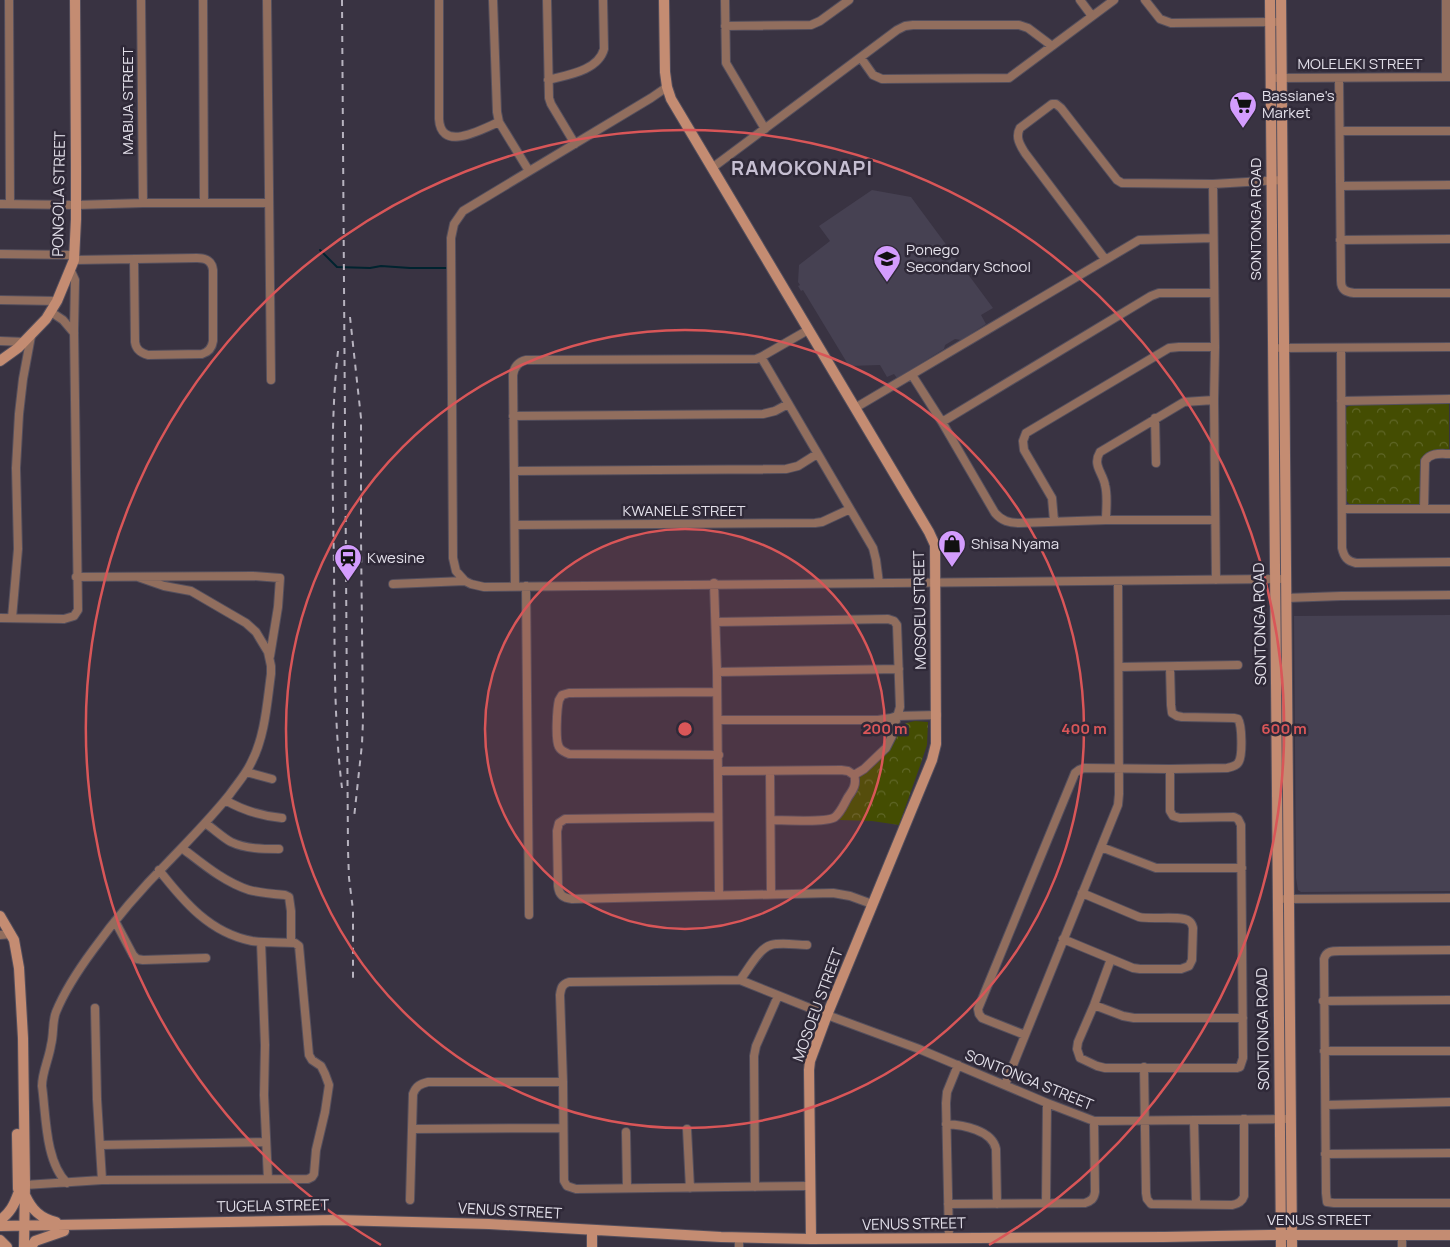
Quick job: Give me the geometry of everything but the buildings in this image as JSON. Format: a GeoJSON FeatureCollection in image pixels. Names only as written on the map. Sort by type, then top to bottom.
{"type":"FeatureCollection","features":[{"type":"Feature","properties":{"kind":"street"},"geometry":{"type":"LineString","coordinates":[[9,0],[10,204]]}},
{"type":"Feature","properties":{"kind":"street","name":"PONGOLA STREET"},"geometry":{"type":"LineString","coordinates":[[0,361],[28,339],[51,312],[73,261],[76,205],[75,0]]}},
{"type":"Feature","properties":{"kind":"street","name":"MABIJA STREET"},"geometry":{"type":"LineString","coordinates":[[141,0],[143,203]]}},
{"type":"Feature","properties":{"kind":"street"},"geometry":{"type":"LineString","coordinates":[[203,0],[204,203]]}},
{"type":"Feature","properties":{"kind":"street"},"geometry":{"type":"LineString","coordinates":[[267,0],[271,380]]}},
{"type":"Feature","properties":{"kind":"street"},"geometry":{"type":"LineString","coordinates":[[439,0],[439,119],[441,128],[448,135],[460,137],[499,122]]}},
{"type":"Feature","properties":{"kind":"street"},"geometry":{"type":"LineString","coordinates":[[493,0],[497,112],[499,122],[529,172]]}},
{"type":"Feature","properties":{"kind":"street"},"geometry":{"type":"LineString","coordinates":[[548,0],[549,101],[575,144]]}},
{"type":"Feature","properties":{"kind":"street"},"geometry":{"type":"LineString","coordinates":[[548,80],[583,69],[600,59],[604,49],[603,0]]}},
{"type":"Feature","properties":{"kind":"street","name":"MOSOEU STREET"},"geometry":{"type":"LineString","coordinates":[[664,0],[666,87],[678,113],[932,537],[935,546],[937,739],[934,754],[826,1015],[810,1061],[809,1186],[811,1239]]}},
{"type":"Feature","properties":{"kind":"street"},"geometry":{"type":"LineString","coordinates":[[725,0],[728,68],[765,129]]}},
{"type":"Feature","properties":{"kind":"street"},"geometry":{"type":"LineString","coordinates":[[726,26],[811,25],[820,21],[849,0]]}},
{"type":"Feature","properties":{"kind":"street"},"geometry":{"type":"LineString","coordinates":[[1080,0],[1092,16]]}},
{"type":"Feature","properties":{"kind":"street"},"geometry":{"type":"LineString","coordinates":[[861,58],[873,75],[882,79],[1001,79],[1012,76],[1114,0]]}},
{"type":"Feature","properties":{"kind":"street"},"geometry":{"type":"LineString","coordinates":[[1145,0],[1160,19],[1175,24],[1281,22]]}},
{"type":"Feature","properties":{"kind":"street","name":"SONTONGA ROAD"},"geometry":{"type":"LineString","coordinates":[[1270,0],[1282,180],[1292,1247]]}},
{"type":"Feature","properties":{"kind":"street","name":"SONTONGA ROAD"},"geometry":{"type":"LineString","coordinates":[[1281,0],[1271,181],[1281,1247]]}},
{"type":"Feature","properties":{"kind":"street"},"geometry":{"type":"LineString","coordinates":[[1446,0],[1448,77]]}},
{"type":"Feature","properties":{"kind":"street"},"geometry":{"type":"LineString","coordinates":[[712,168],[897,30],[909,25],[1019,25],[1028,28],[1052,46]]}},
{"type":"Feature","properties":{"kind":"street"},"geometry":{"type":"LineString","coordinates":[[0,28],[9,28]]}},
{"type":"Feature","properties":{"kind":"street","name":"MOLELEKI STREET"},"geometry":{"type":"LineString","coordinates":[[1276,78],[1448,77]]}},
{"type":"Feature","properties":{"kind":"street"},"geometry":{"type":"LineString","coordinates":[[1339,78],[1342,288],[1345,291],[1354,293],[1450,293]]}},
{"type":"Feature","properties":{"kind":"street"},"geometry":{"type":"LineString","coordinates":[[465,581],[456,571],[453,558],[451,238],[454,224],[463,211],[651,98],[666,87]]}},
{"type":"Feature","properties":{"kind":"street"},"geometry":{"type":"LineString","coordinates":[[1105,259],[1018,140],[1020,128],[1052,104],[1059,105],[1119,182],[1126,184],[1213,184],[1282,180]]}},
{"type":"Feature","properties":{"kind":"street"},"geometry":{"type":"LineString","coordinates":[[1340,131],[1450,131]]}},
{"type":"Feature","properties":{"kind":"street"},"geometry":{"type":"LineString","coordinates":[[1213,184],[1216,580]]}},
{"type":"Feature","properties":{"kind":"street"},"geometry":{"type":"LineString","coordinates":[[1340,186],[1450,185]]}},
{"type":"Feature","properties":{"kind":"street"},"geometry":{"type":"LineString","coordinates":[[0,204],[268,203]]}},
{"type":"Feature","properties":{"kind":"street"},"geometry":{"type":"LineString","coordinates":[[855,408],[1139,240],[1213,238]]}},
{"type":"Feature","properties":{"kind":"street"},"geometry":{"type":"LineString","coordinates":[[1340,240],[1450,239]]}},
{"type":"Feature","properties":{"kind":"street"},"geometry":{"type":"LineString","coordinates":[[0,254],[73,261],[197,258],[207,260],[211,263],[213,270],[213,341],[212,348],[208,352],[202,354],[148,355],[138,350],[135,342],[134,260]]}},
{"type":"Feature","properties":{"kind":"street"},"geometry":{"type":"LineString","coordinates":[[0,618],[64,619],[74,616],[78,610],[76,577],[75,280],[73,261]]}},
{"type":"Feature","properties":{"kind":"street"},"geometry":{"type":"LineString","coordinates":[[942,422],[1151,296],[1159,293],[1214,293]]}},
{"type":"Feature","properties":{"kind":"street"},"geometry":{"type":"LineString","coordinates":[[0,300],[57,301]]}},
{"type":"Feature","properties":{"kind":"street"},"geometry":{"type":"LineString","coordinates":[[51,312],[65,322],[74,333]]}},
{"type":"Feature","properties":{"kind":"street"},"geometry":{"type":"LineString","coordinates":[[515,586],[513,416],[514,370],[516,366],[522,361],[750,359],[761,357],[808,330]]}},
{"type":"Feature","properties":{"kind":"street"},"geometry":{"type":"LineString","coordinates":[[0,341],[28,339],[16,468],[18,550],[12,618]]}},
{"type":"Feature","properties":{"kind":"street"},"geometry":{"type":"LineString","coordinates":[[1054,522],[1052,498],[1024,450],[1023,441],[1026,434],[1169,348],[1179,346],[1215,347]]}},
{"type":"Feature","properties":{"kind":"street"},"geometry":{"type":"LineString","coordinates":[[1272,348],[1450,347]]}},
{"type":"Feature","properties":{"kind":"street"},"geometry":{"type":"LineString","coordinates":[[1341,348],[1342,548],[1344,556],[1352,562],[1450,562]]}},
{"type":"Feature","properties":{"kind":"street"},"geometry":{"type":"LineString","coordinates":[[761,357],[874,552],[879,583]]}},
{"type":"Feature","properties":{"kind":"street"},"geometry":{"type":"LineString","coordinates":[[912,375],[999,517],[1006,521],[1014,523],[1106,520],[1215,520]]}},
{"type":"Feature","properties":{"kind":"street"},"geometry":{"type":"LineString","coordinates":[[1106,520],[1106,486],[1097,465],[1098,456],[1104,449],[1186,401],[1214,400]]}},
{"type":"Feature","properties":{"kind":"street"},"geometry":{"type":"LineString","coordinates":[[1341,401],[1450,400]]}},
{"type":"Feature","properties":{"kind":"street"},"geometry":{"type":"LineString","coordinates":[[513,416],[763,414],[775,412],[788,404]]}},
{"type":"Feature","properties":{"kind":"street"},"geometry":{"type":"LineString","coordinates":[[1156,418],[1156,463]]}},
{"type":"Feature","properties":{"kind":"street"},"geometry":{"type":"LineString","coordinates":[[514,471],[786,469],[798,466],[817,454]]}},
{"type":"Feature","properties":{"kind":"street"},"geometry":{"type":"LineString","coordinates":[[1424,509],[1425,461],[1432,455],[1450,454]]}},
{"type":"Feature","properties":{"kind":"street","name":"KWANELE STREET"},"geometry":{"type":"LineString","coordinates":[[514,525],[815,524],[850,509]]}},
{"type":"Feature","properties":{"kind":"street"},"geometry":{"type":"LineString","coordinates":[[1342,509],[1450,509]]}},
{"type":"Feature","properties":{"kind":"street"},"geometry":{"type":"LineString","coordinates":[[76,577],[254,576],[280,578],[278,607],[269,658]]}},
{"type":"Feature","properties":{"kind":"street"},"geometry":{"type":"LineString","coordinates":[[67,1183],[57,1171],[51,1150],[42,1086],[52,1045],[54,1020],[63,997],[80,968],[145,884],[205,823],[246,772],[255,754],[262,731],[271,674],[269,658],[264,645],[256,632],[240,619],[191,591],[164,586],[138,577]]}},
{"type":"Feature","properties":{"kind":"street"},"geometry":{"type":"LineString","coordinates":[[393,584],[465,581],[477,586],[526,586],[1286,579]]}},
{"type":"Feature","properties":{"kind":"street"},"geometry":{"type":"LineString","coordinates":[[1005,1085],[1118,805],[1118,580]]}},
{"type":"Feature","properties":{"kind":"street"},"geometry":{"type":"LineString","coordinates":[[714,583],[718,692],[719,895]]}},
{"type":"Feature","properties":{"kind":"street"},"geometry":{"type":"LineString","coordinates":[[526,586],[529,915]]}},
{"type":"Feature","properties":{"kind":"street"},"geometry":{"type":"LineString","coordinates":[[1286,598],[1450,595]]}},
{"type":"Feature","properties":{"kind":"street"},"geometry":{"type":"LineString","coordinates":[[716,622],[891,620],[895,623],[898,628],[900,707],[892,736],[886,748],[864,769],[854,775]]}},
{"type":"Feature","properties":{"kind":"street"},"geometry":{"type":"LineString","coordinates":[[1119,667],[1238,665]]}},
{"type":"Feature","properties":{"kind":"street"},"geometry":{"type":"LineString","coordinates":[[1025,1035],[982,1018],[979,1012],[979,1005],[1075,773],[1084,768],[1170,769],[1231,767],[1238,764],[1241,755],[1240,722],[1237,718],[1182,717],[1172,713],[1170,666]]}},
{"type":"Feature","properties":{"kind":"street"},"geometry":{"type":"LineString","coordinates":[[717,672],[899,669]]}},
{"type":"Feature","properties":{"kind":"street"},"geometry":{"type":"LineString","coordinates":[[718,692],[569,693],[560,697],[558,703],[557,740],[560,749],[569,754],[719,755]]}},
{"type":"Feature","properties":{"kind":"street"},"geometry":{"type":"LineString","coordinates":[[718,720],[878,720],[897,716],[937,715]]}},
{"type":"Feature","properties":{"kind":"street"},"geometry":{"type":"LineString","coordinates":[[1111,959],[1078,1042],[1077,1049],[1080,1058],[1105,1068],[1240,1067],[1244,1058],[1242,829],[1239,820],[1234,818],[1180,818],[1173,816],[1170,811],[1170,769]]}},
{"type":"Feature","properties":{"kind":"street"},"geometry":{"type":"LineString","coordinates":[[719,770],[841,770],[848,771],[854,775],[854,786],[835,817],[825,820],[771,820]]}},
{"type":"Feature","properties":{"kind":"street"},"geometry":{"type":"LineString","coordinates":[[770,771],[771,894]]}},
{"type":"Feature","properties":{"kind":"street"},"geometry":{"type":"LineString","coordinates":[[246,772],[272,779]]}},
{"type":"Feature","properties":{"kind":"street"},"geometry":{"type":"LineString","coordinates":[[225,800],[251,812],[282,818]]}},
{"type":"Feature","properties":{"kind":"street"},"geometry":{"type":"LineString","coordinates":[[718,817],[565,819],[559,823],[557,831],[558,886],[561,895],[564,898],[572,899],[840,893],[872,904]]}},
{"type":"Feature","properties":{"kind":"street"},"geometry":{"type":"LineString","coordinates":[[205,823],[227,840],[238,844],[279,849]]}},
{"type":"Feature","properties":{"kind":"street"},"geometry":{"type":"LineString","coordinates":[[1101,847],[1156,868],[1242,868]]}},
{"type":"Feature","properties":{"kind":"street"},"geometry":{"type":"LineString","coordinates":[[182,848],[215,873],[239,886],[258,892],[289,897],[291,943]]}},
{"type":"Feature","properties":{"kind":"street"},"geometry":{"type":"LineString","coordinates":[[22,1191],[67,1183],[102,1180],[308,1179],[312,1178],[314,1174],[316,1150],[323,1123],[329,1085],[321,1066],[312,1060],[309,1055],[300,949],[297,944],[243,939],[209,923],[190,908],[159,870]]}},
{"type":"Feature","properties":{"kind":"street"},"geometry":{"type":"LineString","coordinates":[[1063,939],[1136,969],[1186,968],[1192,960],[1193,928],[1192,924],[1187,920],[1139,917],[1082,893]]}},
{"type":"Feature","properties":{"kind":"street"},"geometry":{"type":"LineString","coordinates":[[1277,898],[1450,898]]}},
{"type":"Feature","properties":{"kind":"street"},"geometry":{"type":"LineString","coordinates":[[0,916],[11,934],[19,968],[22,1191],[21,1229],[18,1247]]}},
{"type":"Feature","properties":{"kind":"street"},"geometry":{"type":"LineString","coordinates":[[115,921],[137,959],[206,958]]}},
{"type":"Feature","properties":{"kind":"street"},"geometry":{"type":"LineString","coordinates":[[0,935],[11,934]]}},
{"type":"Feature","properties":{"kind":"street"},"geometry":{"type":"LineString","coordinates":[[261,942],[265,1045],[264,1095],[268,1179]]}},
{"type":"Feature","properties":{"kind":"street"},"geometry":{"type":"LineString","coordinates":[[807,946],[775,944],[765,947],[740,980],[569,982],[562,986],[560,995],[564,1181],[567,1186],[576,1189],[809,1186]]}},
{"type":"Feature","properties":{"kind":"street"},"geometry":{"type":"LineString","coordinates":[[1450,950],[1329,952],[1325,954],[1324,959],[1323,1001],[1327,1202],[1450,1203]]}},
{"type":"Feature","properties":{"kind":"street","name":"SONTONGA STREET"},"geometry":{"type":"LineString","coordinates":[[740,980],[826,1015],[919,1049],[1094,1121],[1290,1118]]}},
{"type":"Feature","properties":{"kind":"street"},"geometry":{"type":"LineString","coordinates":[[755,1187],[754,1056],[756,1046],[778,996]]}},
{"type":"Feature","properties":{"kind":"street"},"geometry":{"type":"LineString","coordinates":[[1323,1001],[1450,1000]]}},
{"type":"Feature","properties":{"kind":"street"},"geometry":{"type":"LineString","coordinates":[[1094,1005],[1134,1018],[1243,1018]]}},
{"type":"Feature","properties":{"kind":"street"},"geometry":{"type":"LineString","coordinates":[[96,1008],[97,1099],[102,1180]]}},
{"type":"Feature","properties":{"kind":"street"},"geometry":{"type":"LineString","coordinates":[[1324,1051],[1450,1051]]}},
{"type":"Feature","properties":{"kind":"street"},"geometry":{"type":"LineString","coordinates":[[949,1239],[947,1092],[958,1065]]}},
{"type":"Feature","properties":{"kind":"street"},"geometry":{"type":"LineString","coordinates":[[1144,1067],[1146,1193],[1148,1202],[1155,1204],[1232,1205],[1237,1204],[1243,1199],[1244,1119]]}},
{"type":"Feature","properties":{"kind":"street"},"geometry":{"type":"LineString","coordinates":[[410,1200],[413,1094],[416,1087],[428,1082],[563,1082]]}},
{"type":"Feature","properties":{"kind":"street"},"geometry":{"type":"LineString","coordinates":[[1326,1105],[1450,1102]]}},
{"type":"Feature","properties":{"kind":"street"},"geometry":{"type":"LineString","coordinates":[[1046,1203],[1047,1103]]}},
{"type":"Feature","properties":{"kind":"street"},"geometry":{"type":"LineString","coordinates":[[1194,1120],[1196,1204]]}},
{"type":"Feature","properties":{"kind":"street"},"geometry":{"type":"LineString","coordinates":[[948,1204],[1085,1203],[1091,1201],[1096,1192],[1094,1121]]}},
{"type":"Feature","properties":{"kind":"street"},"geometry":{"type":"LineString","coordinates":[[946,1124],[957,1124],[966,1127],[986,1135],[995,1142],[997,1204]]}},
{"type":"Feature","properties":{"kind":"street"},"geometry":{"type":"LineString","coordinates":[[412,1129],[563,1128]]}},
{"type":"Feature","properties":{"kind":"street"},"geometry":{"type":"LineString","coordinates":[[687,1129],[690,1188]]}},
{"type":"Feature","properties":{"kind":"street"},"geometry":{"type":"LineString","coordinates":[[626,1132],[627,1188]]}},
{"type":"Feature","properties":{"kind":"street"},"geometry":{"type":"LineString","coordinates":[[100,1145],[266,1142]]}},
{"type":"Feature","properties":{"kind":"street"},"geometry":{"type":"LineString","coordinates":[[1325,1154],[1450,1153]]}},
{"type":"Feature","properties":{"kind":"street"},"geometry":{"type":"LineString","coordinates":[[0,1220],[8,1215],[22,1191]]}},
{"type":"Feature","properties":{"kind":"street"},"geometry":{"type":"LineString","coordinates":[[22,1191],[35,1212],[43,1218],[66,1228]]}},
{"type":"Feature","properties":{"kind":"street","name":"VENUS STREET"},"geometry":{"type":"LineString","coordinates":[[379,1220],[592,1230],[739,1242],[811,1239],[852,1243],[949,1239],[1036,1242],[1281,1235],[1450,1235]]}},
{"type":"Feature","properties":{"kind":"street","name":"TUGELA STREET"},"geometry":{"type":"LineString","coordinates":[[0,1226],[21,1229],[66,1228],[105,1230],[168,1224],[379,1220]]}},
{"type":"Feature","properties":{"kind":"street"},"geometry":{"type":"LineString","coordinates":[[31,1247],[35,1241],[66,1228]]}},
{"type":"Feature","properties":{"kind":"street"},"geometry":{"type":"LineString","coordinates":[[21,1229],[24,1247]]}},
{"type":"Feature","properties":{"kind":"street","name":"TUGELA STREET"},"geometry":{"type":"LineString","coordinates":[[0,1233],[21,1229]]}},
{"type":"Feature","properties":{"kind":"street"},"geometry":{"type":"LineString","coordinates":[[592,1230],[592,1247]]}},
{"type":"Feature","properties":{"kind":"street"},"geometry":{"type":"LineString","coordinates":[[1402,1235],[1402,1247]]}},
{"type":"Feature","properties":{"kind":"street"},"geometry":{"type":"LineString","coordinates":[[0,1240],[7,1247]]}},
{"type":"Feature","properties":{"kind":"shaded area","name":"Ponego Secondary School"},"geometry":{"type":"Polygon","coordinates":[[[872,190],[911,197],[993,308],[981,315],[986,324],[961,340],[955,339],[945,345],[944,349],[897,378],[894,374],[887,377],[880,365],[849,366],[803,290],[801,291],[798,286],[800,285],[798,282],[799,265],[830,241],[819,226],[872,190]]]}},
{"type":"Feature","properties":{"kind":"shaded area"},"geometry":{"type":"Polygon","coordinates":[[[1450,615],[1450,891],[1301,892],[1298,890],[1296,878],[1294,616],[1450,615]]]}},
{"type":"Feature","properties":{"kind":"green space"},"geometry":{"type":"Polygon","coordinates":[[[1449,403],[1449,452],[1421,462],[1420,505],[1351,506],[1345,499],[1344,412],[1347,407],[1354,404],[1449,403]]]}},
{"type":"Feature","properties":{"kind":"green space"},"geometry":{"type":"Polygon","coordinates":[[[915,721],[928,722],[927,745],[899,825],[838,819],[856,793],[862,774],[885,753],[901,726],[915,721]]]}},
{"type":"Feature","properties":{"kind":"waterway"},"geometry":{"type":"LineString","coordinates":[[320,250],[337,267],[446,268]]}},
{"type":"Feature","properties":{"kind":"railway"},"geometry":{"type":"LineString","coordinates":[[342,0],[348,850],[353,910],[353,982]]}},
{"type":"Feature","properties":{"kind":"railway"},"geometry":{"type":"LineString","coordinates":[[350,317],[361,418],[363,720],[354,818]]}},
{"type":"Feature","properties":{"kind":"railway"},"geometry":{"type":"LineString","coordinates":[[338,351],[335,378],[333,486],[336,706],[342,788]]}},
{"type":"Feature","properties":{"kind":"place","name":"Bassiane's Market"},"geometry":{"type":"Point","coordinates":[1243,129]}},
{"type":"Feature","properties":{"kind":"place","name":"Ponego Secondary School"},"geometry":{"type":"Point","coordinates":[887,283]}},
{"type":"Feature","properties":{"kind":"place","name":"Shisa Nyama"},"geometry":{"type":"Point","coordinates":[952,568]}},
{"type":"Feature","properties":{"kind":"place","name":"Kwesine"},"geometry":{"type":"Point","coordinates":[348,582]}},
{"type":"Feature","properties":{"kind":"district","name":"RAMOKONAPI"},"geometry":{"type":"Point","coordinates":[802,168]}}]}
